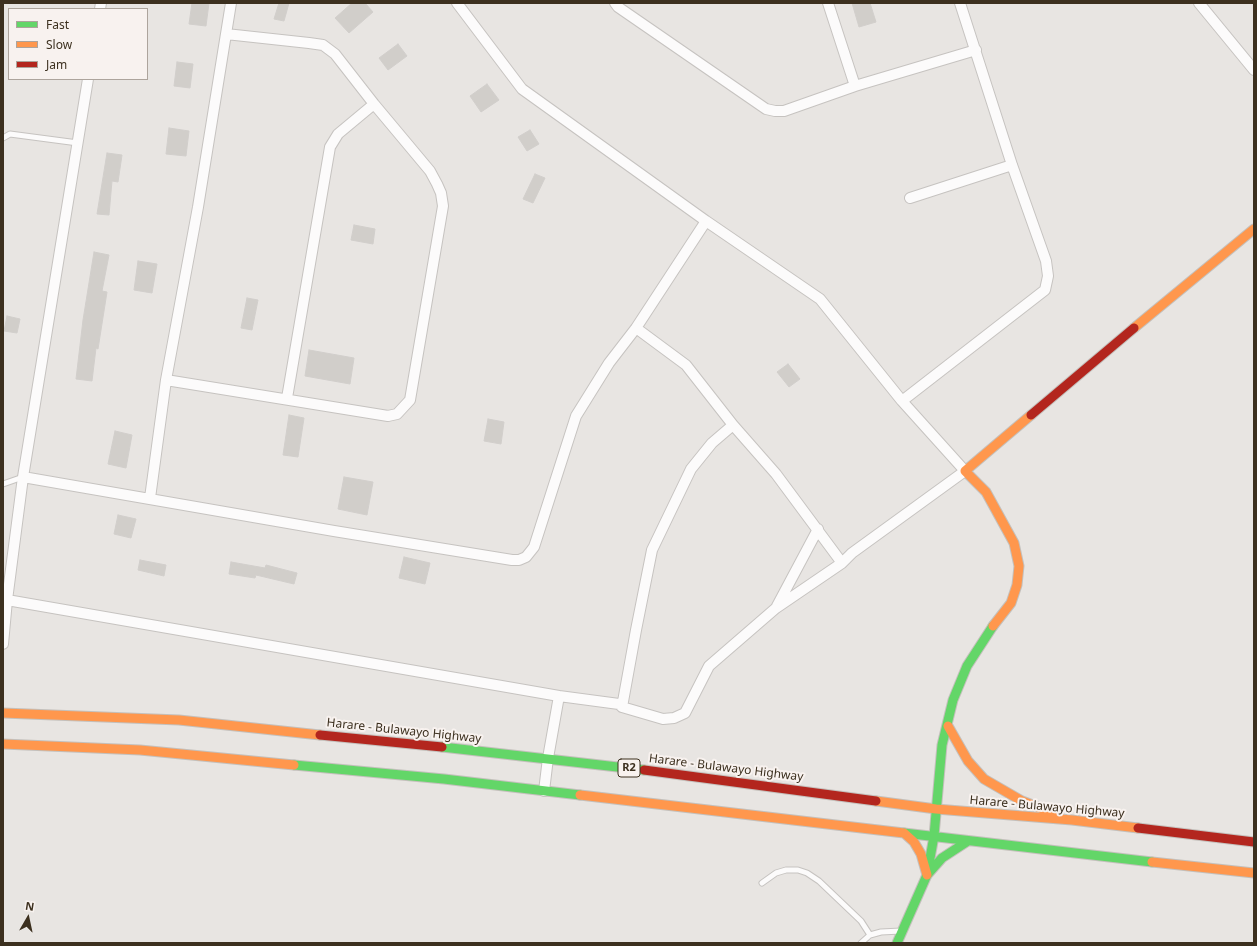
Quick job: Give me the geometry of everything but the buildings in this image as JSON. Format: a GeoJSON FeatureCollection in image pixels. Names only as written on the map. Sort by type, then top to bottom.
{"type":"FeatureCollection","features":[{"type":"Feature","properties":{"kind":"main road"},"geometry":{"type":"LineString","coordinates":[[897,943],[927,874],[934,836],[940,763],[952,700],[967,666],[985,638],[1011,603],[1017,585],[1019,566],[1014,543],[986,492],[965,471],[1186,283],[1254,229]]}},
{"type":"Feature","properties":{"kind":"main road","name":"Harare - Bulawayo Highway"},"geometry":{"type":"LineString","coordinates":[[3,713],[179,720],[548,758],[734,781],[936,809],[1072,820],[1254,842]]}},
{"type":"Feature","properties":{"kind":"main road"},"geometry":{"type":"LineString","coordinates":[[948,726],[968,761],[984,779],[1022,802],[1072,820]]}},
{"type":"Feature","properties":{"kind":"main road"},"geometry":{"type":"LineString","coordinates":[[3,744],[140,750],[444,779],[1254,873]]}},
{"type":"Feature","properties":{"kind":"main road"},"geometry":{"type":"LineString","coordinates":[[904,833],[914,842],[921,854],[927,874]]}},
{"type":"Feature","properties":{"kind":"main road"},"geometry":{"type":"LineString","coordinates":[[927,874],[942,858],[968,841]]}},
{"type":"Feature","properties":{"kind":"street"},"geometry":{"type":"LineString","coordinates":[[150,498],[166,380],[198,207],[231,3]]}},
{"type":"Feature","properties":{"kind":"street"},"geometry":{"type":"LineString","coordinates":[[7,600],[559,696],[620,704],[622,707],[663,719],[674,718],[685,713],[709,666],[776,608],[842,563],[852,553],[965,471],[902,401],[820,299],[706,221],[522,89],[457,3]]}},
{"type":"Feature","properties":{"kind":"street"},"geometry":{"type":"LineString","coordinates":[[615,3],[618,7],[766,109],[784,111],[855,86],[976,50]]}},
{"type":"Feature","properties":{"kind":"street"},"geometry":{"type":"LineString","coordinates":[[828,3],[855,86]]}},
{"type":"Feature","properties":{"kind":"street"},"geometry":{"type":"LineString","coordinates":[[902,401],[1045,290],[1048,276],[1046,260],[1012,165],[960,3]]}},
{"type":"Feature","properties":{"kind":"street"},"geometry":{"type":"LineString","coordinates":[[1199,3],[1254,70]]}},
{"type":"Feature","properties":{"kind":"street"},"geometry":{"type":"LineString","coordinates":[[166,380],[287,398],[388,416],[397,414],[410,400],[443,206],[441,193],[430,171],[374,104],[335,54],[323,45],[226,34]]}},
{"type":"Feature","properties":{"kind":"street"},"geometry":{"type":"LineString","coordinates":[[3,644],[7,600],[23,477],[88,80]]}},
{"type":"Feature","properties":{"kind":"street"},"geometry":{"type":"LineString","coordinates":[[287,398],[330,147],[338,134],[374,104]]}},
{"type":"Feature","properties":{"kind":"street"},"geometry":{"type":"LineString","coordinates":[[910,198],[1012,165]]}},
{"type":"Feature","properties":{"kind":"street"},"geometry":{"type":"LineString","coordinates":[[23,477],[334,531],[518,560],[526,557],[534,547],[576,416],[609,363],[636,328],[706,221]]}},
{"type":"Feature","properties":{"kind":"street"},"geometry":{"type":"LineString","coordinates":[[636,328],[686,365],[733,425],[776,474],[842,563]]}},
{"type":"Feature","properties":{"kind":"street"},"geometry":{"type":"LineString","coordinates":[[622,707],[652,550],[691,469],[712,443],[733,425]]}},
{"type":"Feature","properties":{"kind":"street"},"geometry":{"type":"LineString","coordinates":[[776,608],[818,529]]}},
{"type":"Feature","properties":{"kind":"street"},"geometry":{"type":"LineString","coordinates":[[544,790],[559,696]]}},
{"type":"Feature","properties":{"kind":"lane"},"geometry":{"type":"LineString","coordinates":[[3,138],[10,134],[78,143]]}},
{"type":"Feature","properties":{"kind":"lane"},"geometry":{"type":"LineString","coordinates":[[3,484],[23,477]]}},
{"type":"Feature","properties":{"kind":"lane"},"geometry":{"type":"LineString","coordinates":[[762,883],[776,873],[786,870],[798,870],[807,873],[819,881],[861,921],[870,935]]}},
{"type":"Feature","properties":{"kind":"lane"},"geometry":{"type":"LineString","coordinates":[[861,943],[870,935],[881,932],[902,931]]}},
{"type":"Feature","properties":{"kind":"traffic: fast"},"geometry":{"type":"LineString","coordinates":[[897,943],[927,875],[934,836],[942,745],[953,700],[967,666],[993,626]]}},
{"type":"Feature","properties":{"kind":"traffic: fast"},"geometry":{"type":"LineString","coordinates":[[442,747],[644,770]]}},
{"type":"Feature","properties":{"kind":"traffic: fast"},"geometry":{"type":"LineString","coordinates":[[294,765],[444,779],[580,795]]}},
{"type":"Feature","properties":{"kind":"traffic: fast"},"geometry":{"type":"LineString","coordinates":[[904,833],[1152,862]]}},
{"type":"Feature","properties":{"kind":"traffic: fast"},"geometry":{"type":"LineString","coordinates":[[927,875],[942,858],[968,841]]}},
{"type":"Feature","properties":{"kind":"traffic: slow"},"geometry":{"type":"LineString","coordinates":[[1134,328],[1254,229]]}},
{"type":"Feature","properties":{"kind":"traffic: slow"},"geometry":{"type":"LineString","coordinates":[[993,626],[1011,603],[1017,585],[1019,566],[1014,543],[986,492],[965,471],[1031,415]]}},
{"type":"Feature","properties":{"kind":"traffic: slow"},"geometry":{"type":"LineString","coordinates":[[3,713],[179,720],[320,735]]}},
{"type":"Feature","properties":{"kind":"traffic: slow"},"geometry":{"type":"LineString","coordinates":[[948,726],[968,761],[984,779],[1022,801],[1059,815]]}},
{"type":"Feature","properties":{"kind":"traffic: slow"},"geometry":{"type":"LineString","coordinates":[[3,744],[140,750],[294,765]]}},
{"type":"Feature","properties":{"kind":"traffic: slow"},"geometry":{"type":"LineString","coordinates":[[580,795],[904,833]]}},
{"type":"Feature","properties":{"kind":"traffic: slow"},"geometry":{"type":"LineString","coordinates":[[876,801],[936,809],[1072,820],[1138,828]]}},
{"type":"Feature","properties":{"kind":"traffic: slow"},"geometry":{"type":"LineString","coordinates":[[904,833],[914,842],[921,854],[927,875]]}},
{"type":"Feature","properties":{"kind":"traffic: slow"},"geometry":{"type":"LineString","coordinates":[[1152,862],[1254,873]]}},
{"type":"Feature","properties":{"kind":"traffic: jam"},"geometry":{"type":"LineString","coordinates":[[1031,415],[1134,328]]}},
{"type":"Feature","properties":{"kind":"traffic: jam"},"geometry":{"type":"LineString","coordinates":[[320,735],[442,747]]}},
{"type":"Feature","properties":{"kind":"traffic: jam"},"geometry":{"type":"LineString","coordinates":[[644,770],[876,801]]}},
{"type":"Feature","properties":{"kind":"traffic: jam"},"geometry":{"type":"LineString","coordinates":[[1138,828],[1254,842]]}}]}
